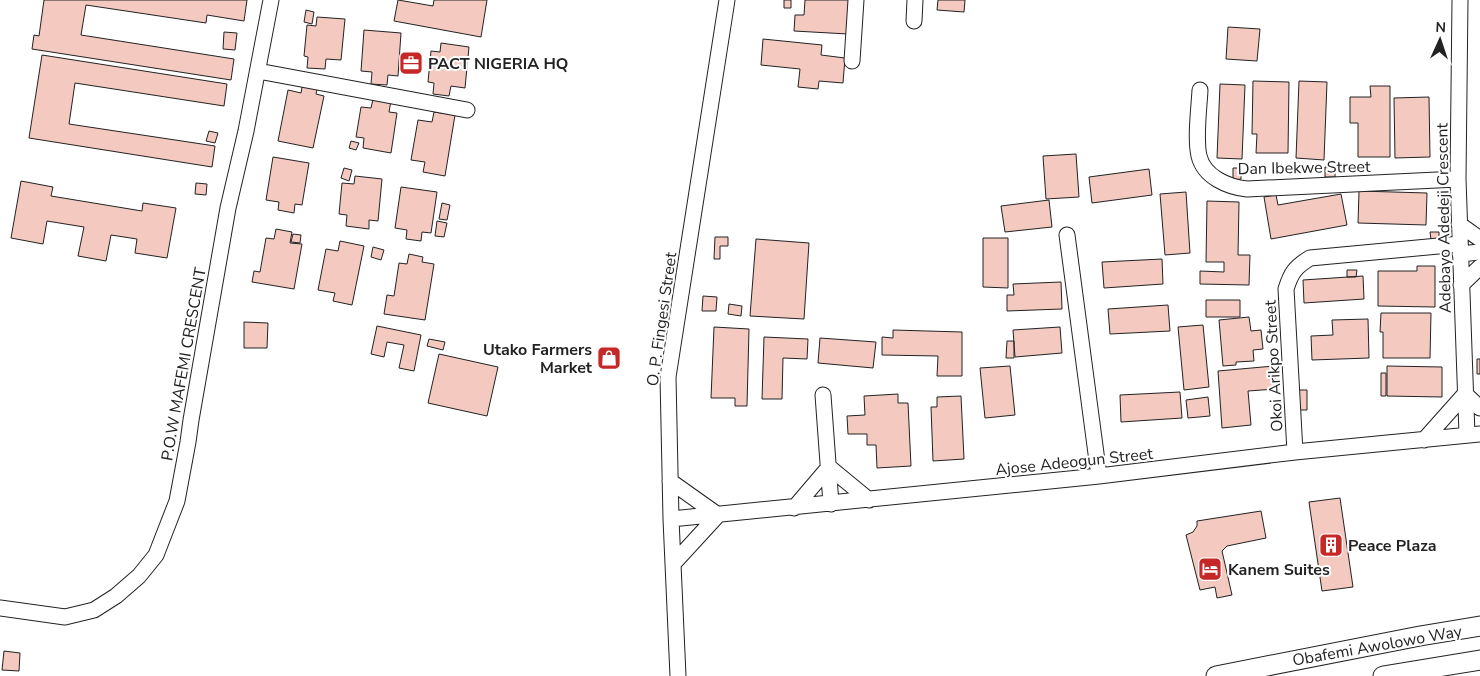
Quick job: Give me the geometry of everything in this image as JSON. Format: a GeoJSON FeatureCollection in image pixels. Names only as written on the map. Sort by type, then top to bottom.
{"type":"FeatureCollection","features":[{"type":"Feature","properties":{"kind":"main road","name":"Obafemi Awolowo Way"},"geometry":{"type":"LineString","coordinates":[[1216,676],[1480,626]]}},
{"type":"Feature","properties":{"kind":"main road","name":"Obafemi Awolowo Way"},"geometry":{"type":"LineString","coordinates":[[1384,676],[1480,660]]}},
{"type":"Feature","properties":{"kind":"street","name":"P.O.W MAFEMI CRESCENT"},"geometry":{"type":"LineString","coordinates":[[0,608],[65,617],[94,610],[116,596],[140,576],[156,555],[177,501],[228,208],[246,132],[272,0]]}},
{"type":"Feature","properties":{"kind":"street","name":"O. P. Fingesi Street"},"geometry":{"type":"LineString","coordinates":[[678,676],[670,519],[668,377],[727,0]]}},
{"type":"Feature","properties":{"kind":"street"},"geometry":{"type":"LineString","coordinates":[[852,61],[856,0]]}},
{"type":"Feature","properties":{"kind":"street"},"geometry":{"type":"LineString","coordinates":[[914,21],[915,0]]}},
{"type":"Feature","properties":{"kind":"street","name":"Adebayo Adedeji Crescent"},"geometry":{"type":"LineString","coordinates":[[1460,0],[1459,224],[1465,394],[1473,435]]}},
{"type":"Feature","properties":{"kind":"street"},"geometry":{"type":"LineString","coordinates":[[258,71],[467,110]]}},
{"type":"Feature","properties":{"kind":"street","name":"Dan Ibekwe Street"},"geometry":{"type":"LineString","coordinates":[[1200,90],[1199,156],[1205,167],[1214,176],[1223,183],[1235,188],[1458,179]]}},
{"type":"Feature","properties":{"kind":"street"},"geometry":{"type":"LineString","coordinates":[[1459,224],[1480,239]]}},
{"type":"Feature","properties":{"kind":"street"},"geometry":{"type":"LineString","coordinates":[[1067,235],[1100,476]]}},
{"type":"Feature","properties":{"kind":"street","name":"Okoi Arikpo Street"},"geometry":{"type":"LineString","coordinates":[[1295,452],[1286,289],[1291,275],[1299,264],[1310,258],[1460,249],[1480,252]]}},
{"type":"Feature","properties":{"kind":"street"},"geometry":{"type":"LineString","coordinates":[[1461,285],[1480,267]]}},
{"type":"Feature","properties":{"kind":"street"},"geometry":{"type":"LineString","coordinates":[[1424,440],[1465,394],[1480,408]]}},
{"type":"Feature","properties":{"kind":"street"},"geometry":{"type":"LineString","coordinates":[[823,395],[831,504]]}},
{"type":"Feature","properties":{"kind":"street","name":"Ajose Adeogun Street"},"geometry":{"type":"LineString","coordinates":[[670,519],[1100,476],[1295,452],[1473,435]]}},
{"type":"Feature","properties":{"kind":"street"},"geometry":{"type":"LineString","coordinates":[[829,467],[869,500]]}},
{"type":"Feature","properties":{"kind":"street"},"geometry":{"type":"LineString","coordinates":[[794,508],[829,467]]}},
{"type":"Feature","properties":{"kind":"street"},"geometry":{"type":"LineString","coordinates":[[670,481],[718,515],[673,564]]}},
{"type":"Feature","properties":{"kind":"building"},"geometry":{"type":"Polygon","coordinates":[[[44,0],[247,0],[244,21],[207,15],[206,23],[86,5],[81,35],[234,59],[231,80],[32,49],[34,35],[39,36],[44,0]]]}},
{"type":"Feature","properties":{"kind":"building"},"geometry":{"type":"Polygon","coordinates":[[[398,0],[433,6],[434,0],[487,0],[481,37],[394,21],[398,0]]]}},
{"type":"Feature","properties":{"kind":"building"},"geometry":{"type":"Polygon","coordinates":[[[784,0],[791,0],[791,8],[784,8],[784,0]]]}},
{"type":"Feature","properties":{"kind":"building"},"geometry":{"type":"Polygon","coordinates":[[[805,0],[850,0],[848,34],[794,31],[795,15],[804,15],[805,0]]]}},
{"type":"Feature","properties":{"kind":"building"},"geometry":{"type":"Polygon","coordinates":[[[938,0],[965,0],[964,12],[937,10],[938,0]]]}},
{"type":"Feature","properties":{"kind":"building"},"geometry":{"type":"Polygon","coordinates":[[[306,10],[314,12],[312,24],[304,22],[306,10]]]}},
{"type":"Feature","properties":{"kind":"building"},"geometry":{"type":"Polygon","coordinates":[[[317,17],[345,19],[341,60],[326,59],[325,69],[307,68],[308,57],[304,56],[307,25],[316,26],[317,17]]]}},
{"type":"Feature","properties":{"kind":"building"},"geometry":{"type":"Polygon","coordinates":[[[1228,27],[1260,29],[1257,61],[1226,59],[1228,27]]]}},
{"type":"Feature","properties":{"kind":"building"},"geometry":{"type":"Polygon","coordinates":[[[364,30],[401,33],[398,76],[388,75],[387,85],[371,84],[372,72],[361,71],[364,30]]]}},
{"type":"Feature","properties":{"kind":"building"},"geometry":{"type":"Polygon","coordinates":[[[224,32],[237,33],[235,50],[223,49],[224,32]]]}},
{"type":"Feature","properties":{"kind":"building"},"geometry":{"type":"Polygon","coordinates":[[[763,39],[822,45],[821,55],[845,58],[843,83],[819,81],[818,89],[798,87],[800,69],[761,65],[763,39]]]}},
{"type":"Feature","properties":{"kind":"building"},"geometry":{"type":"Polygon","coordinates":[[[441,43],[469,47],[465,88],[451,86],[449,96],[433,94],[434,83],[428,82],[431,51],[440,52],[441,43]]]}},
{"type":"Feature","properties":{"kind":"building"},"geometry":{"type":"Polygon","coordinates":[[[42,55],[227,84],[224,106],[75,83],[69,124],[215,146],[212,167],[29,138],[42,55]]]}},
{"type":"Feature","properties":{"kind":"building"},"geometry":{"type":"Polygon","coordinates":[[[1253,81],[1289,82],[1288,153],[1256,153],[1257,134],[1252,134],[1253,81]]]}},
{"type":"Feature","properties":{"kind":"building"},"geometry":{"type":"Polygon","coordinates":[[[1299,81],[1327,82],[1324,160],[1296,158],[1299,81]]]}},
{"type":"Feature","properties":{"kind":"building"},"geometry":{"type":"Polygon","coordinates":[[[303,82],[318,85],[316,94],[324,96],[313,148],[278,141],[288,90],[301,93],[303,82]]]}},
{"type":"Feature","properties":{"kind":"building"},"geometry":{"type":"Polygon","coordinates":[[[1220,84],[1245,85],[1242,159],[1217,158],[1220,84]]]}},
{"type":"Feature","properties":{"kind":"building"},"geometry":{"type":"Polygon","coordinates":[[[1370,86],[1390,86],[1390,157],[1358,157],[1358,123],[1350,123],[1350,97],[1371,97],[1370,86]]]}},
{"type":"Feature","properties":{"kind":"building"},"geometry":{"type":"Polygon","coordinates":[[[1429,97],[1430,157],[1395,158],[1394,98],[1429,97]]]}},
{"type":"Feature","properties":{"kind":"building"},"geometry":{"type":"Polygon","coordinates":[[[373,99],[391,101],[389,112],[397,113],[391,153],[363,148],[364,138],[356,137],[361,107],[371,108],[373,99]]]}},
{"type":"Feature","properties":{"kind":"building"},"geometry":{"type":"Polygon","coordinates":[[[434,112],[455,115],[445,176],[423,172],[425,162],[411,160],[418,120],[432,122],[434,112]]]}},
{"type":"Feature","properties":{"kind":"building"},"geometry":{"type":"Polygon","coordinates":[[[209,131],[218,133],[215,143],[206,141],[209,131]]]}},
{"type":"Feature","properties":{"kind":"building"},"geometry":{"type":"Polygon","coordinates":[[[351,141],[359,143],[356,150],[349,148],[351,141]]]}},
{"type":"Feature","properties":{"kind":"building"},"geometry":{"type":"Polygon","coordinates":[[[1076,154],[1079,197],[1046,199],[1043,156],[1076,154]]]}},
{"type":"Feature","properties":{"kind":"building"},"geometry":{"type":"Polygon","coordinates":[[[273,157],[309,163],[302,205],[295,204],[294,213],[278,210],[279,202],[266,200],[273,157]]]}},
{"type":"Feature","properties":{"kind":"building"},"geometry":{"type":"Polygon","coordinates":[[[1325,167],[1335,167],[1335,177],[1325,177],[1325,167]]]}},
{"type":"Feature","properties":{"kind":"building"},"geometry":{"type":"Polygon","coordinates":[[[344,168],[352,170],[349,181],[341,178],[344,168]]]}},
{"type":"Feature","properties":{"kind":"building"},"geometry":{"type":"Polygon","coordinates":[[[1233,168],[1241,168],[1241,179],[1233,180],[1233,168]]]}},
{"type":"Feature","properties":{"kind":"building"},"geometry":{"type":"Polygon","coordinates":[[[1149,169],[1152,195],[1092,203],[1089,177],[1149,169]]]}},
{"type":"Feature","properties":{"kind":"building"},"geometry":{"type":"Polygon","coordinates":[[[355,176],[382,179],[378,221],[369,220],[369,229],[346,226],[347,215],[339,214],[342,183],[354,184],[355,176]]]}},
{"type":"Feature","properties":{"kind":"building"},"geometry":{"type":"Polygon","coordinates":[[[21,181],[53,187],[51,196],[142,211],[143,203],[176,208],[167,258],[135,253],[137,239],[111,235],[106,261],[78,256],[84,227],[47,221],[43,244],[11,238],[21,181]]]}},
{"type":"Feature","properties":{"kind":"building"},"geometry":{"type":"Polygon","coordinates":[[[196,183],[207,184],[206,195],[195,194],[196,183]]]}},
{"type":"Feature","properties":{"kind":"building"},"geometry":{"type":"Polygon","coordinates":[[[401,187],[437,192],[431,233],[422,232],[421,241],[406,239],[407,230],[395,228],[401,187]]]}},
{"type":"Feature","properties":{"kind":"building"},"geometry":{"type":"Polygon","coordinates":[[[1359,191],[1427,193],[1426,225],[1358,223],[1359,191]]]}},
{"type":"Feature","properties":{"kind":"building"},"geometry":{"type":"Polygon","coordinates":[[[1186,192],[1190,253],[1165,255],[1160,194],[1186,192]]]}},
{"type":"Feature","properties":{"kind":"building"},"geometry":{"type":"Polygon","coordinates":[[[1341,194],[1347,225],[1271,239],[1264,197],[1276,195],[1278,205],[1341,194]]]}},
{"type":"Feature","properties":{"kind":"building"},"geometry":{"type":"Polygon","coordinates":[[[1049,200],[1052,227],[1005,232],[1001,206],[1049,200]]]}},
{"type":"Feature","properties":{"kind":"building"},"geometry":{"type":"Polygon","coordinates":[[[1207,201],[1239,202],[1238,255],[1250,255],[1249,285],[1200,284],[1200,271],[1224,272],[1224,262],[1206,262],[1207,201]]]}},
{"type":"Feature","properties":{"kind":"building"},"geometry":{"type":"Polygon","coordinates":[[[442,203],[450,205],[447,220],[439,219],[442,203]]]}},
{"type":"Feature","properties":{"kind":"building"},"geometry":{"type":"Polygon","coordinates":[[[437,221],[447,223],[444,237],[435,236],[437,221]]]}},
{"type":"Feature","properties":{"kind":"building"},"geometry":{"type":"Polygon","coordinates":[[[276,229],[292,232],[290,243],[302,244],[294,289],[252,282],[254,271],[260,272],[266,238],[274,239],[276,229]]]}},
{"type":"Feature","properties":{"kind":"building"},"geometry":{"type":"Polygon","coordinates":[[[1430,232],[1439,232],[1439,240],[1431,240],[1430,232]]]}},
{"type":"Feature","properties":{"kind":"building"},"geometry":{"type":"Polygon","coordinates":[[[293,234],[301,235],[300,243],[291,242],[293,234]]]}},
{"type":"Feature","properties":{"kind":"building"},"geometry":{"type":"Polygon","coordinates":[[[715,237],[728,237],[728,246],[720,246],[720,259],[714,259],[715,237]]]}},
{"type":"Feature","properties":{"kind":"building"},"geometry":{"type":"Polygon","coordinates":[[[983,238],[1008,238],[1008,288],[983,287],[983,238]]]}},
{"type":"Feature","properties":{"kind":"building"},"geometry":{"type":"Polygon","coordinates":[[[756,239],[809,243],[804,319],[750,316],[756,239]]]}},
{"type":"Feature","properties":{"kind":"building"},"geometry":{"type":"Polygon","coordinates":[[[340,241],[364,246],[352,305],[333,301],[335,293],[318,290],[326,249],[338,251],[340,241]]]}},
{"type":"Feature","properties":{"kind":"building"},"geometry":{"type":"Polygon","coordinates":[[[373,247],[384,250],[381,260],[371,257],[373,247]]]}},
{"type":"Feature","properties":{"kind":"building"},"geometry":{"type":"Polygon","coordinates":[[[409,254],[423,257],[422,262],[434,264],[425,320],[384,314],[387,295],[394,296],[399,263],[407,264],[409,254]]]}},
{"type":"Feature","properties":{"kind":"building"},"geometry":{"type":"Polygon","coordinates":[[[1162,259],[1163,284],[1104,288],[1102,262],[1162,259]]]}},
{"type":"Feature","properties":{"kind":"building"},"geometry":{"type":"Polygon","coordinates":[[[1417,266],[1435,266],[1435,307],[1378,306],[1378,271],[1417,271],[1417,266]]]}},
{"type":"Feature","properties":{"kind":"building"},"geometry":{"type":"Polygon","coordinates":[[[1347,270],[1357,270],[1356,277],[1347,277],[1347,270]]]}},
{"type":"Feature","properties":{"kind":"building"},"geometry":{"type":"Polygon","coordinates":[[[1363,276],[1364,299],[1304,303],[1303,280],[1363,276]]]}},
{"type":"Feature","properties":{"kind":"building"},"geometry":{"type":"Polygon","coordinates":[[[1061,282],[1062,309],[1007,311],[1007,295],[1014,295],[1013,284],[1061,282]]]}},
{"type":"Feature","properties":{"kind":"building"},"geometry":{"type":"Polygon","coordinates":[[[703,296],[717,297],[716,311],[702,311],[703,296]]]}},
{"type":"Feature","properties":{"kind":"building"},"geometry":{"type":"Polygon","coordinates":[[[1206,300],[1240,300],[1240,317],[1206,317],[1206,300]]]}},
{"type":"Feature","properties":{"kind":"building"},"geometry":{"type":"Polygon","coordinates":[[[729,304],[742,306],[741,316],[728,314],[729,304]]]}},
{"type":"Feature","properties":{"kind":"building"},"geometry":{"type":"Polygon","coordinates":[[[1168,305],[1170,331],[1110,334],[1108,309],[1168,305]]]}},
{"type":"Feature","properties":{"kind":"building"},"geometry":{"type":"Polygon","coordinates":[[[1381,313],[1431,313],[1430,358],[1383,358],[1383,332],[1380,332],[1381,313]]]}},
{"type":"Feature","properties":{"kind":"building"},"geometry":{"type":"Polygon","coordinates":[[[1249,317],[1251,331],[1261,330],[1263,349],[1253,350],[1254,361],[1236,362],[1236,365],[1223,366],[1219,320],[1249,317]]]}},
{"type":"Feature","properties":{"kind":"building"},"geometry":{"type":"Polygon","coordinates":[[[1368,319],[1369,358],[1312,360],[1311,336],[1333,335],[1332,320],[1368,319]]]}},
{"type":"Feature","properties":{"kind":"building"},"geometry":{"type":"Polygon","coordinates":[[[244,322],[268,323],[267,348],[244,348],[244,322]]]}},
{"type":"Feature","properties":{"kind":"building"},"geometry":{"type":"Polygon","coordinates":[[[1203,325],[1209,387],[1184,390],[1178,327],[1203,325]]]}},
{"type":"Feature","properties":{"kind":"building"},"geometry":{"type":"Polygon","coordinates":[[[377,326],[421,335],[414,371],[399,368],[404,345],[387,342],[384,357],[371,354],[377,326]]]}},
{"type":"Feature","properties":{"kind":"building"},"geometry":{"type":"Polygon","coordinates":[[[714,327],[749,329],[747,406],[735,406],[735,398],[711,398],[714,327]]]}},
{"type":"Feature","properties":{"kind":"building"},"geometry":{"type":"Polygon","coordinates":[[[1060,327],[1062,353],[1015,357],[1013,330],[1060,327]]]}},
{"type":"Feature","properties":{"kind":"building"},"geometry":{"type":"Polygon","coordinates":[[[893,330],[962,332],[962,376],[937,376],[938,356],[882,355],[882,337],[893,338],[893,330]]]}},
{"type":"Feature","properties":{"kind":"building"},"geometry":{"type":"Polygon","coordinates":[[[764,337],[808,339],[807,359],[783,358],[782,399],[762,399],[764,337]]]}},
{"type":"Feature","properties":{"kind":"building"},"geometry":{"type":"Polygon","coordinates":[[[820,338],[876,342],[873,368],[818,363],[820,338]]]}},
{"type":"Feature","properties":{"kind":"building"},"geometry":{"type":"Polygon","coordinates":[[[429,339],[445,342],[443,350],[427,346],[429,339]]]}},
{"type":"Feature","properties":{"kind":"building"},"geometry":{"type":"Polygon","coordinates":[[[1007,341],[1014,341],[1014,358],[1006,358],[1007,341]]]}},
{"type":"Feature","properties":{"kind":"building"},"geometry":{"type":"Polygon","coordinates":[[[439,354],[498,367],[487,416],[428,403],[439,354]]]}},
{"type":"Feature","properties":{"kind":"building"},"geometry":{"type":"Polygon","coordinates":[[[1477,359],[1480,359],[1480,374],[1477,374],[1477,359]]]}},
{"type":"Feature","properties":{"kind":"building"},"geometry":{"type":"Polygon","coordinates":[[[1010,366],[1015,415],[985,418],[980,368],[1010,366]]]}},
{"type":"Feature","properties":{"kind":"building"},"geometry":{"type":"Polygon","coordinates":[[[1274,366],[1276,389],[1248,391],[1251,425],[1222,428],[1218,371],[1274,366]]]}},
{"type":"Feature","properties":{"kind":"building"},"geometry":{"type":"Polygon","coordinates":[[[1387,366],[1442,367],[1442,397],[1387,396],[1387,366]]]}},
{"type":"Feature","properties":{"kind":"building"},"geometry":{"type":"Polygon","coordinates":[[[1381,373],[1386,373],[1386,396],[1381,396],[1381,373]]]}},
{"type":"Feature","properties":{"kind":"building"},"geometry":{"type":"Polygon","coordinates":[[[1296,390],[1307,390],[1307,410],[1296,410],[1296,390]]]}},
{"type":"Feature","properties":{"kind":"building"},"geometry":{"type":"Polygon","coordinates":[[[1180,392],[1182,418],[1121,422],[1120,395],[1180,392]]]}},
{"type":"Feature","properties":{"kind":"building"},"geometry":{"type":"Polygon","coordinates":[[[898,394],[898,403],[908,403],[911,466],[877,468],[876,445],[867,445],[867,434],[848,434],[847,416],[865,415],[864,396],[898,394]]]}},
{"type":"Feature","properties":{"kind":"building"},"geometry":{"type":"Polygon","coordinates":[[[961,396],[964,459],[933,461],[931,407],[937,407],[937,397],[961,396]]]}},
{"type":"Feature","properties":{"kind":"building"},"geometry":{"type":"Polygon","coordinates":[[[1208,397],[1210,416],[1188,418],[1186,400],[1208,397]]]}},
{"type":"Feature","properties":{"kind":"building","name":"Peace Plaza"},"geometry":{"type":"Polygon","coordinates":[[[1340,498],[1353,587],[1322,591],[1309,502],[1340,498]]]}},
{"type":"Feature","properties":{"kind":"building","name":"Kanem Suites"},"geometry":{"type":"Polygon","coordinates":[[[1261,511],[1266,538],[1227,546],[1222,551],[1232,595],[1217,598],[1215,587],[1200,590],[1186,535],[1193,532],[1197,526],[1197,521],[1261,511]]]}},
{"type":"Feature","properties":{"kind":"building"},"geometry":{"type":"Polygon","coordinates":[[[4,651],[20,653],[19,671],[2,670],[4,651]]]}},
{"type":"Feature","properties":{"kind":"place","name":"PACT NIGERIA HQ"},"geometry":{"type":"Point","coordinates":[411,63]}},
{"type":"Feature","properties":{"kind":"place","name":"Utako Farmers Market"},"geometry":{"type":"Point","coordinates":[609,358]}},
{"type":"Feature","properties":{"kind":"place","name":"Peace Plaza"},"geometry":{"type":"Point","coordinates":[1331,545]}},
{"type":"Feature","properties":{"kind":"place","name":"Kanem Suites"},"geometry":{"type":"Point","coordinates":[1210,569]}}]}
